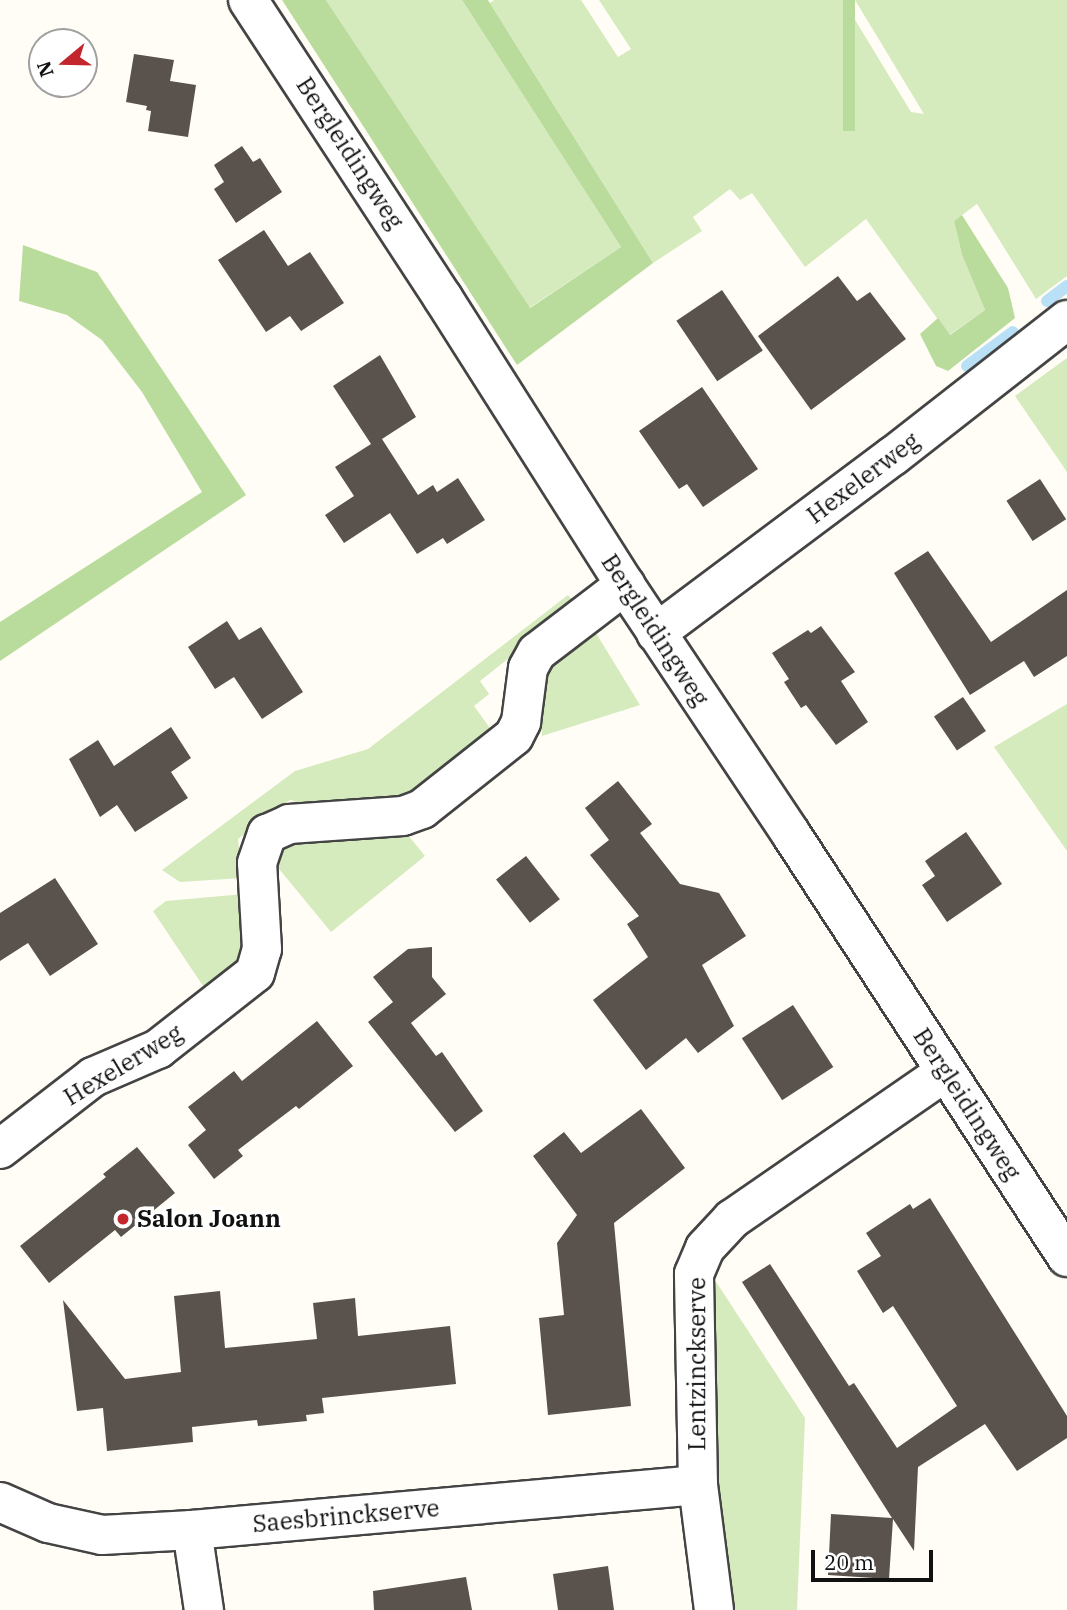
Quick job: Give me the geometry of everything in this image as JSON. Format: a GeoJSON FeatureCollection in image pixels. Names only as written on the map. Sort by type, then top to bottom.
{"type":"FeatureCollection","features":[{"type":"Feature","properties":{"kind":"street","name":"Bergleidingweg"},"geometry":{"type":"LineString","coordinates":[[248,0],[406,240],[656,633],[791,834],[1067,1257]]}},
{"type":"Feature","properties":{"kind":"street","name":"Hexelerweg"},"geometry":{"type":"LineString","coordinates":[[656,633],[899,451],[1067,320]]}},
{"type":"Feature","properties":{"kind":"street","name":"Hexelerweg"},"geometry":{"type":"LineString","coordinates":[[0,1149],[93,1077],[158,1049],[254,973],[262,949],[257,863],[267,834],[289,824],[403,816],[422,809],[514,736],[521,722],[528,668],[537,652],[625,585]]}},
{"type":"Feature","properties":{"kind":"street","name":"Lentzinckserve"},"geometry":{"type":"LineString","coordinates":[[714,1610],[698,1485],[694,1274],[705,1248],[732,1219],[945,1072]]}},
{"type":"Feature","properties":{"kind":"street","name":"Saesbrinckserve"},"geometry":{"type":"LineString","coordinates":[[0,1502],[48,1524],[102,1535],[192,1530],[698,1485]]}},
{"type":"Feature","properties":{"kind":"street"},"geometry":{"type":"LineString","coordinates":[[192,1530],[204,1610]]}},
{"type":"Feature","properties":{"kind":"green space"},"geometry":{"type":"Polygon","coordinates":[[[282,0],[326,0],[530,308],[621,247],[462,0],[488,0],[653,263],[517,365],[282,0]]]}},
{"type":"Feature","properties":{"kind":"green space"},"geometry":{"type":"Polygon","coordinates":[[[326,0],[462,0],[621,247],[529,308],[326,0]]]}},
{"type":"Feature","properties":{"kind":"green space"},"geometry":{"type":"Polygon","coordinates":[[[494,0],[581,0],[618,57],[631,49],[599,0],[843,0],[911,112],[924,114],[855,0],[1067,0],[1067,276],[1036,299],[977,204],[954,221],[962,255],[985,310],[949,335],[866,219],[805,267],[752,193],[740,200],[730,189],[693,217],[702,231],[653,263],[490,3],[494,0]]]}},
{"type":"Feature","properties":{"kind":"green space"},"geometry":{"type":"Polygon","coordinates":[[[843,0],[855,0],[855,131],[843,131],[843,0]]]}},
{"type":"Feature","properties":{"kind":"green space"},"geometry":{"type":"Polygon","coordinates":[[[962,215],[1008,288],[1015,318],[948,371],[936,366],[920,334],[938,318],[950,335],[985,310],[962,255],[954,221],[962,215]]]}},
{"type":"Feature","properties":{"kind":"green space"},"geometry":{"type":"Polygon","coordinates":[[[23,245],[97,272],[246,495],[0,661],[0,622],[202,492],[142,392],[102,340],[67,315],[19,301],[23,245]]]}},
{"type":"Feature","properties":{"kind":"green space"},"geometry":{"type":"Polygon","coordinates":[[[1067,358],[1067,472],[1015,396],[1067,358]]]}},
{"type":"Feature","properties":{"kind":"green space"},"geometry":{"type":"Polygon","coordinates":[[[568,595],[576,605],[480,681],[489,694],[474,706],[497,738],[416,801],[319,808],[290,800],[238,839],[242,878],[180,882],[162,870],[295,771],[368,749],[568,595]]]}},
{"type":"Feature","properties":{"kind":"green space"},"geometry":{"type":"Polygon","coordinates":[[[591,625],[640,705],[542,736],[542,660],[591,625]]]}},
{"type":"Feature","properties":{"kind":"green space"},"geometry":{"type":"Polygon","coordinates":[[[1067,704],[1067,851],[994,747],[1067,704]]]}},
{"type":"Feature","properties":{"kind":"green space"},"geometry":{"type":"Polygon","coordinates":[[[403,829],[425,856],[331,932],[275,864],[281,843],[403,829]]]}},
{"type":"Feature","properties":{"kind":"green space"},"geometry":{"type":"Polygon","coordinates":[[[244,894],[249,949],[207,992],[153,911],[166,901],[244,894]]]}},
{"type":"Feature","properties":{"kind":"green space"},"geometry":{"type":"Polygon","coordinates":[[[709,1271],[805,1418],[797,1610],[732,1610],[715,1477],[709,1271]]]}},
{"type":"Feature","properties":{"kind":"building"},"geometry":{"type":"Polygon","coordinates":[[[134,54],[174,60],[170,81],[196,85],[188,137],[148,131],[151,111],[146,110],[147,106],[126,102],[134,54]]]}},
{"type":"Feature","properties":{"kind":"building"},"geometry":{"type":"Polygon","coordinates":[[[242,146],[253,162],[260,158],[282,192],[236,223],[214,189],[224,182],[214,165],[242,146]]]}},
{"type":"Feature","properties":{"kind":"building"},"geometry":{"type":"Polygon","coordinates":[[[264,230],[288,266],[310,252],[344,303],[301,331],[290,316],[266,332],[218,260],[264,230]]]}},
{"type":"Feature","properties":{"kind":"building"},"geometry":{"type":"Polygon","coordinates":[[[838,276],[857,301],[870,292],[906,339],[811,410],[758,336],[838,276]]]}},
{"type":"Feature","properties":{"kind":"building"},"geometry":{"type":"Polygon","coordinates":[[[722,290],[763,351],[717,381],[676,321],[722,290]]]}},
{"type":"Feature","properties":{"kind":"building"},"geometry":{"type":"Polygon","coordinates":[[[380,355],[416,417],[382,439],[418,495],[433,485],[437,492],[458,478],[485,520],[447,544],[443,538],[417,554],[390,513],[344,543],[325,515],[354,496],[335,467],[371,444],[333,386],[380,355]]]}},
{"type":"Feature","properties":{"kind":"building"},"geometry":{"type":"Polygon","coordinates":[[[702,387],[758,469],[703,507],[687,484],[679,489],[639,431],[702,387]]]}},
{"type":"Feature","properties":{"kind":"building"},"geometry":{"type":"Polygon","coordinates":[[[1040,479],[1066,519],[1033,541],[1006,501],[1040,479]]]}},
{"type":"Feature","properties":{"kind":"building"},"geometry":{"type":"Polygon","coordinates":[[[928,551],[991,642],[1067,590],[1067,656],[1034,677],[1024,661],[970,695],[894,573],[928,551]]]}},
{"type":"Feature","properties":{"kind":"building"},"geometry":{"type":"Polygon","coordinates":[[[227,621],[239,640],[261,627],[303,692],[262,719],[234,677],[215,689],[188,647],[227,621]]]}},
{"type":"Feature","properties":{"kind":"building"},"geometry":{"type":"Polygon","coordinates":[[[821,626],[855,672],[841,681],[868,722],[836,745],[806,705],[801,708],[784,682],[789,679],[772,653],[808,630],[811,633],[821,626]]]}},
{"type":"Feature","properties":{"kind":"building"},"geometry":{"type":"Polygon","coordinates":[[[963,697],[986,731],[957,751],[934,717],[963,697]]]}},
{"type":"Feature","properties":{"kind":"building"},"geometry":{"type":"Polygon","coordinates":[[[171,727],[191,758],[171,772],[188,798],[135,832],[117,805],[100,817],[69,759],[98,740],[114,766],[171,727]]]}},
{"type":"Feature","properties":{"kind":"building"},"geometry":{"type":"Polygon","coordinates":[[[618,781],[652,824],[640,833],[680,884],[719,893],[746,936],[702,965],[734,1026],[698,1053],[686,1038],[646,1070],[593,1000],[648,957],[627,924],[639,916],[590,855],[609,840],[585,808],[618,781]]]}},
{"type":"Feature","properties":{"kind":"building"},"geometry":{"type":"Polygon","coordinates":[[[966,832],[1002,884],[947,922],[922,885],[935,876],[925,861],[966,832]]]}},
{"type":"Feature","properties":{"kind":"building"},"geometry":{"type":"Polygon","coordinates":[[[526,856],[560,899],[530,923],[496,879],[526,856]]]}},
{"type":"Feature","properties":{"kind":"building"},"geometry":{"type":"Polygon","coordinates":[[[55,878],[98,944],[50,976],[28,943],[0,961],[0,913],[55,878]]]}},
{"type":"Feature","properties":{"kind":"building"},"geometry":{"type":"Polygon","coordinates":[[[432,947],[432,977],[446,994],[411,1023],[436,1056],[442,1052],[483,1111],[455,1132],[368,1022],[393,1002],[373,977],[408,949],[432,947]]]}},
{"type":"Feature","properties":{"kind":"building"},"geometry":{"type":"Polygon","coordinates":[[[793,1005],[833,1067],[782,1100],[742,1038],[793,1005]]]}},
{"type":"Feature","properties":{"kind":"building"},"geometry":{"type":"Polygon","coordinates":[[[317,1021],[353,1066],[299,1109],[296,1106],[238,1150],[243,1156],[214,1179],[188,1145],[206,1130],[188,1107],[234,1071],[242,1081],[317,1021]]]}},
{"type":"Feature","properties":{"kind":"building"},"geometry":{"type":"Polygon","coordinates":[[[641,1109],[685,1168],[614,1223],[631,1406],[548,1415],[539,1318],[564,1315],[557,1243],[577,1215],[533,1156],[564,1132],[581,1153],[641,1109]]]}},
{"type":"Feature","properties":{"kind":"building"},"geometry":{"type":"Polygon","coordinates":[[[137,1147],[175,1193],[121,1237],[115,1230],[49,1283],[20,1246],[106,1177],[103,1174],[137,1147]]]}},
{"type":"Feature","properties":{"kind":"building"},"geometry":{"type":"Polygon","coordinates":[[[930,1198],[1067,1416],[1067,1438],[1017,1471],[985,1424],[918,1467],[914,1551],[893,1519],[889,1579],[828,1575],[831,1514],[892,1518],[742,1282],[770,1264],[849,1386],[854,1383],[897,1448],[957,1406],[893,1306],[883,1313],[857,1271],[881,1256],[866,1233],[910,1204],[913,1209],[930,1198]]]}},
{"type":"Feature","properties":{"kind":"building"},"geometry":{"type":"Polygon","coordinates":[[[220,1291],[225,1348],[317,1339],[313,1303],[355,1298],[358,1336],[450,1326],[456,1384],[322,1398],[324,1413],[306,1415],[307,1421],[258,1426],[257,1420],[192,1427],[193,1442],[107,1451],[103,1408],[77,1411],[63,1300],[125,1379],[181,1372],[174,1296],[220,1291]]]}},
{"type":"Feature","properties":{"kind":"building"},"geometry":{"type":"Polygon","coordinates":[[[608,1566],[614,1610],[558,1610],[553,1574],[608,1566]]]}},
{"type":"Feature","properties":{"kind":"building"},"geometry":{"type":"Polygon","coordinates":[[[466,1577],[472,1610],[374,1610],[373,1591],[466,1577]]]}},
{"type":"Feature","properties":{"kind":"waterway"},"geometry":{"type":"LineString","coordinates":[[1047,301],[1067,286]]}},
{"type":"Feature","properties":{"kind":"waterway"},"geometry":{"type":"LineString","coordinates":[[967,366],[1013,332]]}},
{"type":"Feature","properties":{"kind":"place","name":"Salon Joann"},"geometry":{"type":"Point","coordinates":[123,1219]}}]}
